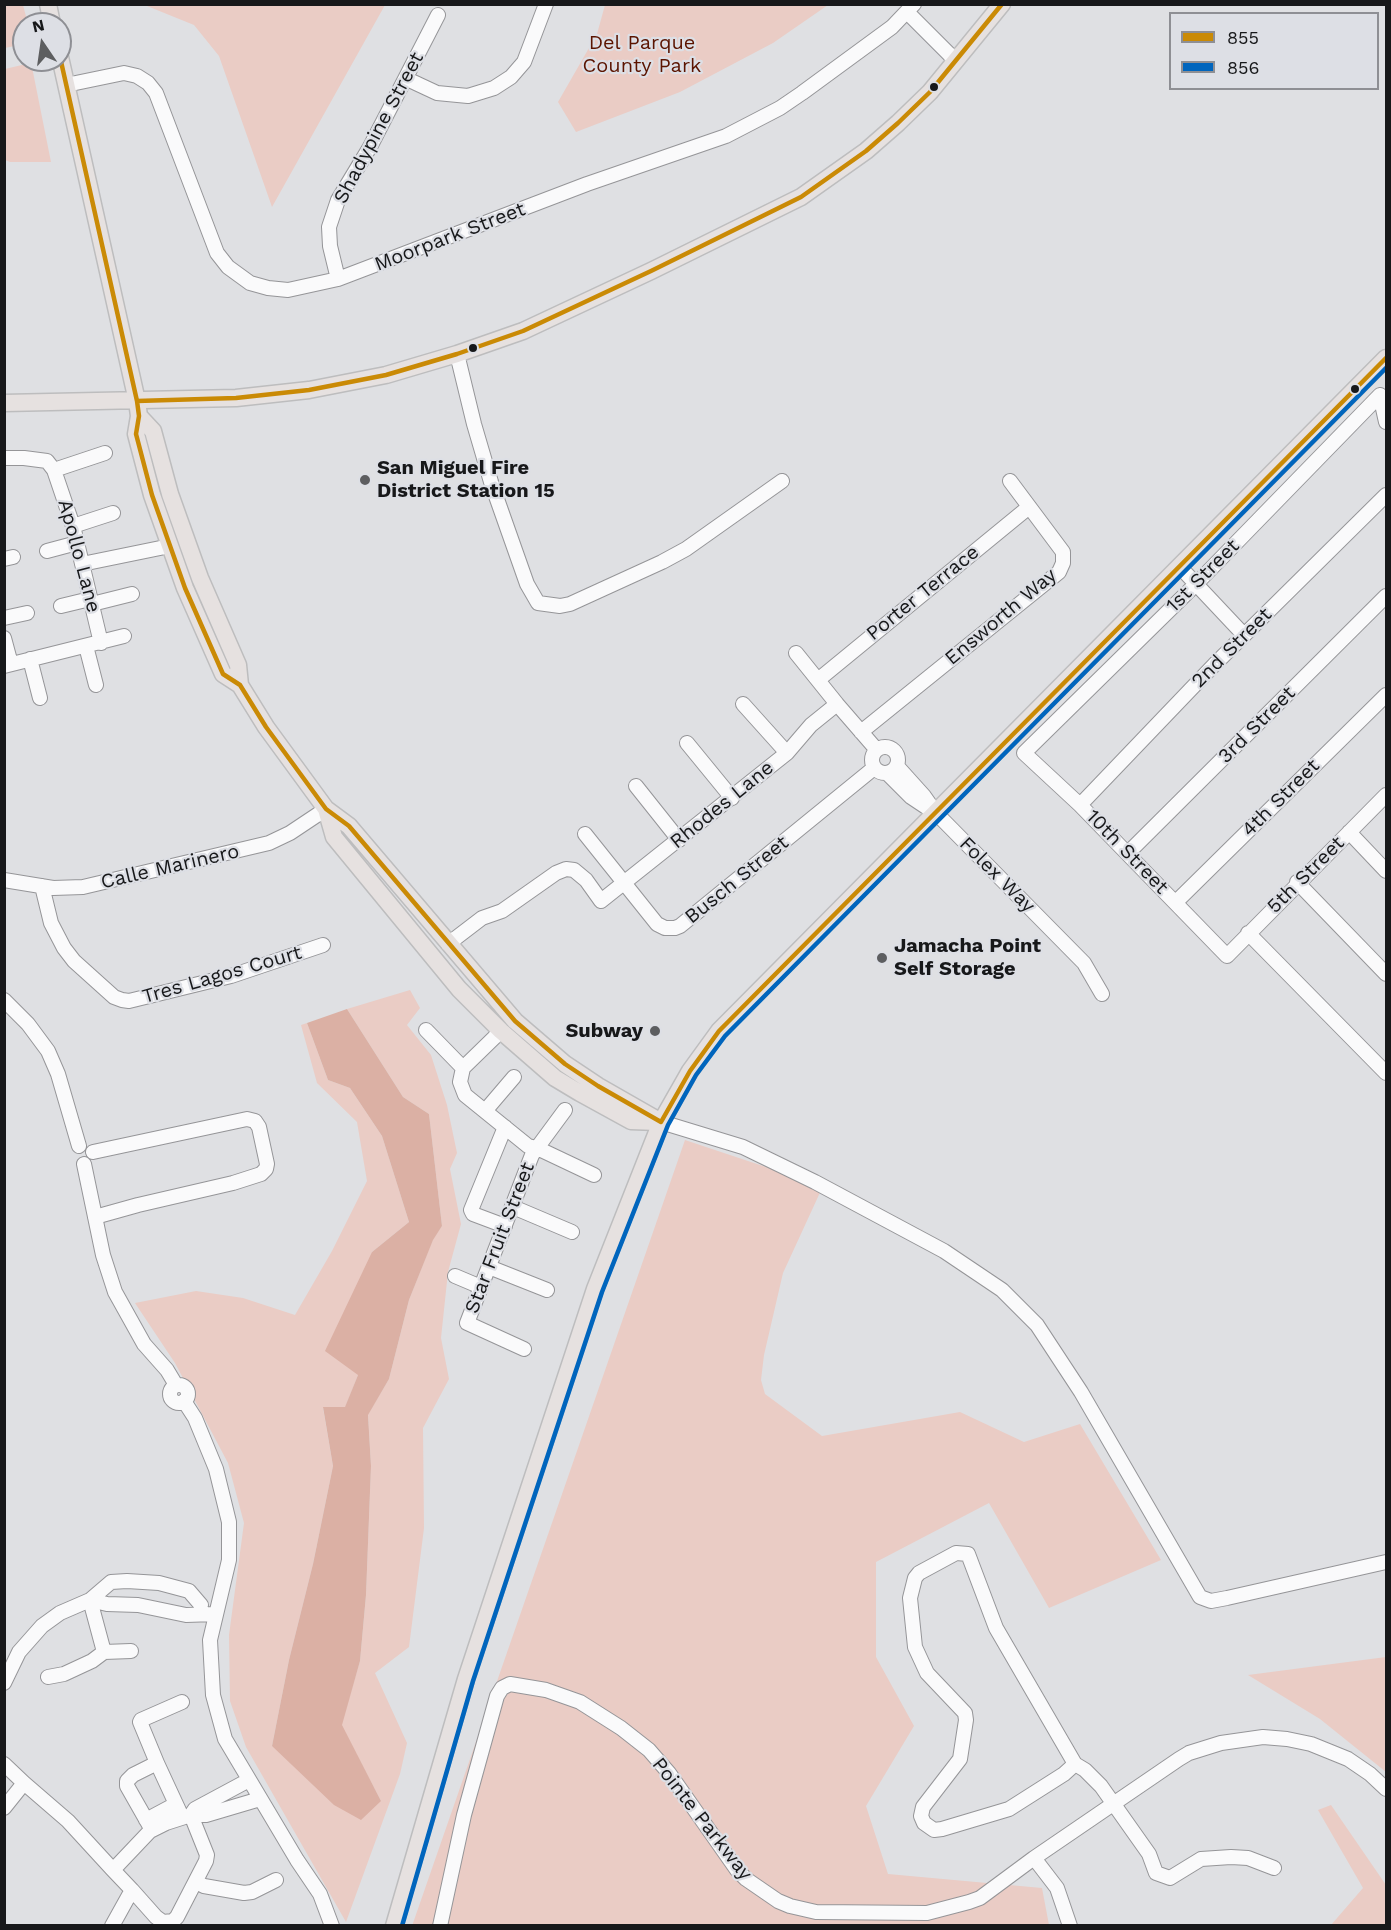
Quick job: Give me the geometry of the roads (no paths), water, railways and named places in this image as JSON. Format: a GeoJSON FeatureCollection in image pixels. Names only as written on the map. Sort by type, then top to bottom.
{"type":"FeatureCollection","features":[{"type":"Feature","properties":{"kind":"main road"},"geometry":{"type":"LineString","coordinates":[[4,403],[138,408],[309,390],[386,375],[523,331],[801,197],[866,151],[898,123],[930,92],[1002,4]]}},
{"type":"Feature","properties":{"kind":"main road"},"geometry":{"type":"LineString","coordinates":[[63,72],[138,408],[136,434],[152,495],[185,588],[223,674],[240,685],[266,727],[326,809],[349,826],[515,1022],[559,1059],[598,1086],[661,1122]]}},
{"type":"Feature","properties":{"kind":"main road"},"geometry":{"type":"LineString","coordinates":[[394,1926],[466,1679],[595,1288],[661,1122],[690,1071],[719,1031],[1386,358]]}},
{"type":"Feature","properties":{"kind":"main road"},"geometry":{"type":"LineString","coordinates":[[138,408],[153,430],[170,494],[200,578],[238,665],[240,685]]}},
{"type":"Feature","properties":{"kind":"main road"},"geometry":{"type":"LineString","coordinates":[[170,546],[177,544],[188,566],[200,578]]}},
{"type":"Feature","properties":{"kind":"main road"},"geometry":{"type":"LineString","coordinates":[[326,809],[334,837],[459,989],[501,1030],[555,1078],[580,1093],[631,1121],[661,1122]]}},
{"type":"Feature","properties":{"kind":"main road"},"geometry":{"type":"LineString","coordinates":[[383,897],[403,906],[432,941],[442,947],[448,944]]}},
{"type":"Feature","properties":{"kind":"main road"},"geometry":{"type":"LineString","coordinates":[[501,1030],[511,1032],[544,1058],[559,1059]]}},
{"type":"Feature","properties":{"kind":"street"},"geometry":{"type":"LineString","coordinates":[[407,79],[437,93],[468,96],[494,88],[511,76],[524,62],[546,4]]}},
{"type":"Feature","properties":{"kind":"street"},"geometry":{"type":"LineString","coordinates":[[911,9],[956,61]]}},
{"type":"Feature","properties":{"kind":"street","name":"Moorpark Street"},"geometry":{"type":"LineString","coordinates":[[66,85],[124,73],[137,76],[153,87],[217,253],[235,273],[259,286],[278,290],[297,289],[338,279],[587,184],[726,136],[780,108],[802,93],[892,27],[911,9]]}},
{"type":"Feature","properties":{"kind":"street","name":"Shadypine Street"},"geometry":{"type":"LineString","coordinates":[[338,279],[330,246],[329,227],[338,200],[407,79],[438,15]]}},
{"type":"Feature","properties":{"kind":"street"},"geometry":{"type":"LineString","coordinates":[[457,354],[491,482],[527,584],[538,603],[560,606],[570,604],[662,562],[686,549],[782,481]]}},
{"type":"Feature","properties":{"kind":"street","name":"1st Street"},"geometry":{"type":"LineString","coordinates":[[1024,753],[1196,584],[1380,394],[1386,422]]}},
{"type":"Feature","properties":{"kind":"street"},"geometry":{"type":"LineString","coordinates":[[4,458],[47,461],[54,470],[105,453]]}},
{"type":"Feature","properties":{"kind":"street","name":"Apollo Lane"},"geometry":{"type":"LineString","coordinates":[[54,470],[73,526],[101,643]]}},
{"type":"Feature","properties":{"kind":"street","name":"Ensworth Way"},"geometry":{"type":"LineString","coordinates":[[861,732],[1059,572],[1063,563],[1063,552],[1010,481]]}},
{"type":"Feature","properties":{"kind":"street","name":"2nd Street"},"geometry":{"type":"LineString","coordinates":[[1080,805],[1244,635],[1386,495]]}},
{"type":"Feature","properties":{"kind":"street","name":"Porter Terrace"},"geometry":{"type":"LineString","coordinates":[[818,680],[1029,507]]}},
{"type":"Feature","properties":{"kind":"street"},"geometry":{"type":"LineString","coordinates":[[73,526],[113,513]]}},
{"type":"Feature","properties":{"kind":"street"},"geometry":{"type":"LineString","coordinates":[[47,550],[77,543]]}},
{"type":"Feature","properties":{"kind":"street"},"geometry":{"type":"LineString","coordinates":[[82,564],[170,546]]}},
{"type":"Feature","properties":{"kind":"street"},"geometry":{"type":"LineString","coordinates":[[1180,567],[1244,635]]}},
{"type":"Feature","properties":{"kind":"street"},"geometry":{"type":"LineString","coordinates":[[61,606],[132,594]]}},
{"type":"Feature","properties":{"kind":"street","name":"3rd Street"},"geometry":{"type":"LineString","coordinates":[[1128,853],[1386,596]]}},
{"type":"Feature","properties":{"kind":"street"},"geometry":{"type":"LineString","coordinates":[[4,618],[27,613]]}},
{"type":"Feature","properties":{"kind":"street"},"geometry":{"type":"LineString","coordinates":[[4,638],[8,665],[124,636]]}},
{"type":"Feature","properties":{"kind":"street"},"geometry":{"type":"LineString","coordinates":[[86,646],[96,685]]}},
{"type":"Feature","properties":{"kind":"street"},"geometry":{"type":"LineString","coordinates":[[796,653],[876,749]]}},
{"type":"Feature","properties":{"kind":"street"},"geometry":{"type":"LineString","coordinates":[[30,659],[40,698]]}},
{"type":"Feature","properties":{"kind":"street","name":"4th Street"},"geometry":{"type":"LineString","coordinates":[[1176,902],[1386,695]]}},
{"type":"Feature","properties":{"kind":"street"},"geometry":{"type":"LineString","coordinates":[[743,704],[786,753]]}},
{"type":"Feature","properties":{"kind":"street","name":"Rhodes Lane"},"geometry":{"type":"LineString","coordinates":[[448,944],[482,918],[502,910],[556,873],[566,869],[574,870],[586,880],[602,901],[786,753],[811,725],[837,704]]}},
{"type":"Feature","properties":{"kind":"street"},"geometry":{"type":"LineString","coordinates":[[687,743],[732,798]]}},
{"type":"Feature","properties":{"kind":"street"},"geometry":{"type":"LineString","coordinates":[[886,746],[891,748],[897,756],[892,769],[882,773],[874,768],[871,758],[876,749],[886,746]]}},
{"type":"Feature","properties":{"kind":"street","name":"10th Street"},"geometry":{"type":"LineString","coordinates":[[1024,753],[1080,805],[1227,956]]}},
{"type":"Feature","properties":{"kind":"street","name":"Busch Street"},"geometry":{"type":"LineString","coordinates":[[585,834],[657,924],[665,928],[680,927],[874,768]]}},
{"type":"Feature","properties":{"kind":"street","name":"Folex Way"},"geometry":{"type":"LineString","coordinates":[[892,769],[911,798],[936,813],[1084,963],[1102,994]]}},
{"type":"Feature","properties":{"kind":"street"},"geometry":{"type":"LineString","coordinates":[[636,786],[679,840]]}},
{"type":"Feature","properties":{"kind":"street","name":"5th Street"},"geometry":{"type":"LineString","coordinates":[[1227,956],[1386,795]]}},
{"type":"Feature","properties":{"kind":"street","name":"Calle Marinero"},"geometry":{"type":"LineString","coordinates":[[4,880],[53,888],[83,887],[268,843],[290,833],[326,809]]}},
{"type":"Feature","properties":{"kind":"street"},"geometry":{"type":"LineString","coordinates":[[1348,832],[1386,871]]}},
{"type":"Feature","properties":{"kind":"street"},"geometry":{"type":"LineString","coordinates":[[1298,882],[1386,974]]}},
{"type":"Feature","properties":{"kind":"street","name":"Tres Lagos Court"},"geometry":{"type":"LineString","coordinates":[[42,886],[51,923],[64,948],[114,997],[122,1000],[133,1000],[231,976],[323,945]]}},
{"type":"Feature","properties":{"kind":"street"},"geometry":{"type":"LineString","coordinates":[[1248,933],[1386,1073]]}},
{"type":"Feature","properties":{"kind":"street"},"geometry":{"type":"LineString","coordinates":[[4,1000],[28,1024],[48,1051],[58,1074],[79,1146]]}},
{"type":"Feature","properties":{"kind":"street"},"geometry":{"type":"LineString","coordinates":[[426,1030],[463,1068],[501,1030]]}},
{"type":"Feature","properties":{"kind":"street","name":"Star Fruit Street"},"geometry":{"type":"LineString","coordinates":[[463,1068],[460,1082],[465,1095],[528,1146],[537,1148],[532,1155],[467,1323],[524,1349]]}},
{"type":"Feature","properties":{"kind":"street"},"geometry":{"type":"LineString","coordinates":[[485,1111],[514,1077]]}},
{"type":"Feature","properties":{"kind":"street"},"geometry":{"type":"LineString","coordinates":[[565,1110],[537,1148],[594,1175]]}},
{"type":"Feature","properties":{"kind":"street"},"geometry":{"type":"LineString","coordinates":[[93,1152],[247,1119],[255,1121],[259,1127],[267,1164],[261,1174],[242,1180],[138,1204],[95,1217]]}},
{"type":"Feature","properties":{"kind":"street"},"geometry":{"type":"LineString","coordinates":[[661,1122],[742,1147],[794,1172],[944,1251],[1002,1290],[1037,1325],[1082,1392],[1200,1596],[1211,1601],[1386,1562]]}},
{"type":"Feature","properties":{"kind":"street"},"geometry":{"type":"LineString","coordinates":[[505,1127],[471,1210],[473,1214],[505,1226]]}},
{"type":"Feature","properties":{"kind":"street"},"geometry":{"type":"LineString","coordinates":[[79,1146],[88,1146],[93,1152]]}},
{"type":"Feature","properties":{"kind":"street"},"geometry":{"type":"LineString","coordinates":[[79,1146],[74,1157],[84,1164]]}},
{"type":"Feature","properties":{"kind":"street"},"geometry":{"type":"LineString","coordinates":[[84,1164],[91,1160],[93,1152]]}},
{"type":"Feature","properties":{"kind":"street"},"geometry":{"type":"LineString","coordinates":[[84,1164],[103,1255],[115,1292],[144,1344],[167,1370],[176,1385],[184,1386],[187,1390],[187,1398],[184,1401],[195,1418],[216,1469],[229,1522],[229,1560],[210,1640],[213,1695],[225,1739],[297,1860],[320,1894],[332,1926]]}},
{"type":"Feature","properties":{"kind":"street"},"geometry":{"type":"LineString","coordinates":[[513,1207],[572,1232]]}},
{"type":"Feature","properties":{"kind":"street"},"geometry":{"type":"LineString","coordinates":[[489,1267],[547,1290]]}},
{"type":"Feature","properties":{"kind":"street"},"geometry":{"type":"LineString","coordinates":[[455,1276],[481,1287]]}},
{"type":"Feature","properties":{"kind":"street"},"geometry":{"type":"LineString","coordinates":[[1075,1764],[1064,1774],[1009,1809],[942,1829],[934,1830],[924,1823],[921,1816],[922,1807],[960,1758],[966,1720],[965,1713],[927,1673],[915,1647],[910,1598],[915,1578],[919,1573],[956,1553],[968,1554],[996,1628],[1075,1764],[1085,1770],[1101,1786],[1149,1854],[1156,1873],[1170,1878],[1201,1859],[1232,1857],[1248,1858],[1274,1868]]}},
{"type":"Feature","properties":{"kind":"street"},"geometry":{"type":"LineString","coordinates":[[4,1683],[19,1652],[42,1626],[60,1613],[90,1600],[111,1582],[127,1581],[173,1594],[201,1605],[215,1614]]}},
{"type":"Feature","properties":{"kind":"street"},"geometry":{"type":"LineString","coordinates":[[90,1600],[107,1604],[138,1605],[186,1615],[215,1614]]}},
{"type":"Feature","properties":{"kind":"street"},"geometry":{"type":"LineString","coordinates":[[90,1600],[104,1652]]}},
{"type":"Feature","properties":{"kind":"street"},"geometry":{"type":"LineString","coordinates":[[48,1677],[64,1674],[92,1661],[104,1652],[131,1651]]}},
{"type":"Feature","properties":{"kind":"street","name":"Pointe Parkway"},"geometry":{"type":"LineString","coordinates":[[440,1926],[464,1815],[497,1696],[502,1688],[510,1684],[524,1684],[580,1702],[621,1728],[649,1750],[669,1773],[737,1870],[766,1895],[790,1906],[816,1912],[937,1911],[980,1898],[1034,1858],[1189,1753],[1221,1743],[1251,1738],[1287,1739],[1323,1748],[1370,1773],[1386,1789]]}},
{"type":"Feature","properties":{"kind":"street"},"geometry":{"type":"LineString","coordinates":[[4,1764],[68,1821],[156,1917],[163,1922],[173,1921],[196,1882],[207,1855],[157,1763],[140,1722],[182,1702]]}},
{"type":"Feature","properties":{"kind":"street"},"geometry":{"type":"LineString","coordinates":[[149,1825],[127,1786],[133,1775],[157,1763]]}},
{"type":"Feature","properties":{"kind":"street"},"geometry":{"type":"LineString","coordinates":[[218,1805],[249,1780]]}},
{"type":"Feature","properties":{"kind":"street"},"geometry":{"type":"LineString","coordinates":[[4,1809],[24,1783]]}},
{"type":"Feature","properties":{"kind":"street"},"geometry":{"type":"LineString","coordinates":[[113,1870],[149,1825],[195,1809],[260,1799]]}},
{"type":"Feature","properties":{"kind":"street"},"geometry":{"type":"LineString","coordinates":[[1034,1858],[1057,1888],[1070,1926]]}},
{"type":"Feature","properties":{"kind":"street"},"geometry":{"type":"LineString","coordinates":[[196,1882],[204,1886],[244,1893],[252,1892],[276,1880]]}},
{"type":"Feature","properties":{"kind":"street"},"geometry":{"type":"LineString","coordinates":[[112,1926],[132,1890]]}},
{"type":"Feature","properties":{"kind":"place","name":"San Miguel Fire District Station 15"},"geometry":{"type":"Point","coordinates":[365,480]}},
{"type":"Feature","properties":{"kind":"place","name":"Jamacha Point Self Storage"},"geometry":{"type":"Point","coordinates":[882,958]}},
{"type":"Feature","properties":{"kind":"place","name":"Subway"},"geometry":{"type":"Point","coordinates":[655,1031]}},
{"type":"Feature","properties":{"kind":"park label","name":"Del Parque County Park"},"geometry":{"type":"Point","coordinates":[642,54]}}]}
